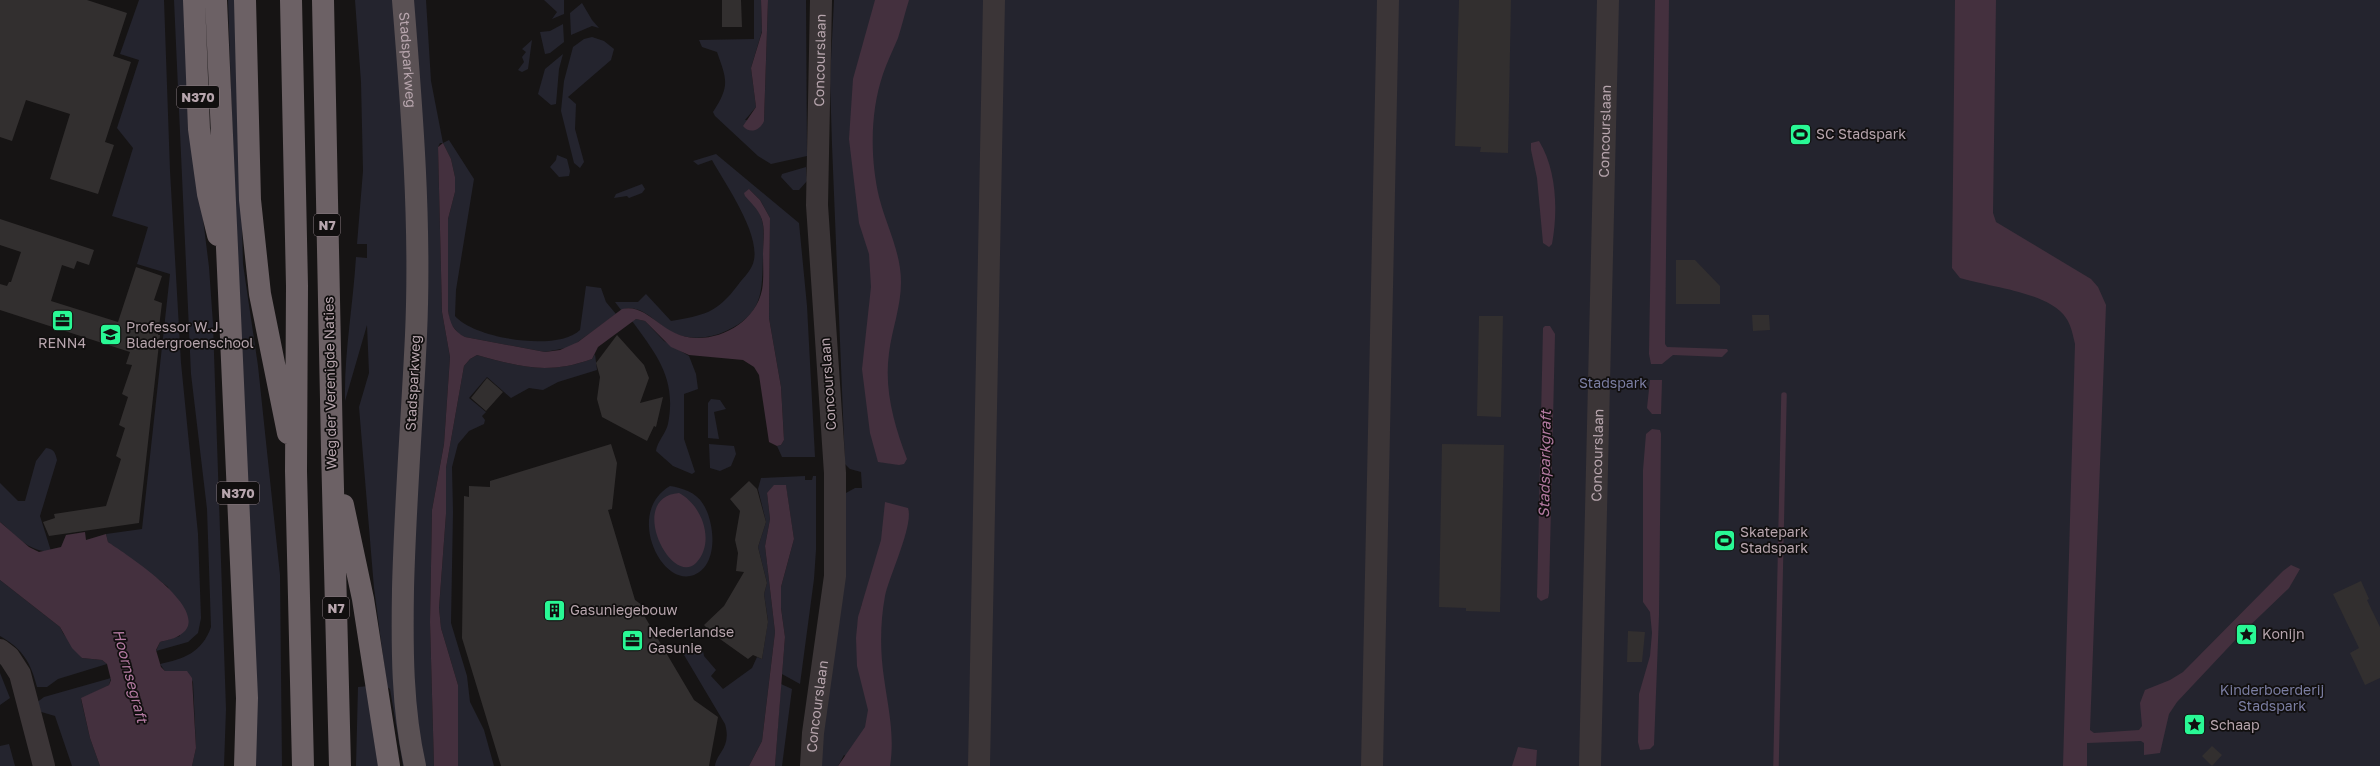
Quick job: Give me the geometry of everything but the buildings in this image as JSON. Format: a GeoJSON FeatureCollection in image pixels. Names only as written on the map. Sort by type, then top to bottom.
{"type":"FeatureCollection","features":[{"type":"Feature","properties":{"kind":"highway","name":"N370"},"geometry":{"type":"LineString","coordinates":[[194,0],[199,129],[208,194],[230,288],[247,698],[245,766]]}},
{"type":"Feature","properties":{"kind":"highway"},"geometry":{"type":"LineString","coordinates":[[216,0],[230,288]]}},
{"type":"Feature","properties":{"kind":"highway","name":"N7"},"geometry":{"type":"LineString","coordinates":[[246,0],[251,208],[260,294],[296,471]]}},
{"type":"Feature","properties":{"kind":"highway","name":"N7"},"geometry":{"type":"LineString","coordinates":[[291,0],[297,286],[296,471],[303,766]]}},
{"type":"Feature","properties":{"kind":"highway","name":"Weg der Verenigde Naties"},"geometry":{"type":"LineString","coordinates":[[324,0],[332,449],[340,766]]}},
{"type":"Feature","properties":{"kind":"highway"},"geometry":{"type":"LineString","coordinates":[[332,449],[363,599],[389,766]]}},
{"type":"Feature","properties":{"kind":"main road","name":"Stadsparkweg"},"geometry":{"type":"LineString","coordinates":[[403,0],[414,140],[417,223],[416,334],[404,532],[402,629],[406,714],[415,766]]}},
{"type":"Feature","properties":{"kind":"street","name":"Concourslaan"},"geometry":{"type":"LineString","coordinates":[[811,766],[813,733],[835,576],[835,473],[817,205],[821,0]]}},
{"type":"Feature","properties":{"kind":"street"},"geometry":{"type":"LineString","coordinates":[[979,766],[994,0]]}},
{"type":"Feature","properties":{"kind":"street"},"geometry":{"type":"LineString","coordinates":[[1372,766],[1388,0]]}},
{"type":"Feature","properties":{"kind":"street","name":"Concourslaan"},"geometry":{"type":"LineString","coordinates":[[1590,766],[1608,0]]}},
{"type":"Feature","properties":{"kind":"street"},"geometry":{"type":"LineString","coordinates":[[0,650],[9,657],[20,674],[44,766]]}},
{"type":"Feature","properties":{"kind":"green space"},"geometry":{"type":"Polygon","coordinates":[[[139,0],[164,0],[170,171],[181,363],[198,534],[201,618],[198,633],[188,642],[156,651],[160,642],[180,636],[168,587],[108,542],[106,534],[142,529],[170,274],[137,264],[148,227],[112,216],[133,148],[117,128],[139,60],[120,54],[139,0]]]}},
{"type":"Feature","properties":{"kind":"green space"},"geometry":{"type":"Polygon","coordinates":[[[174,0],[187,0],[198,178],[209,267],[213,324],[226,709],[224,766],[192,766],[196,748],[193,682],[186,671],[165,671],[160,664],[184,657],[197,649],[207,636],[211,627],[207,509],[191,374],[174,0]]]}},
{"type":"Feature","properties":{"kind":"green space"},"geometry":{"type":"Polygon","coordinates":[[[228,0],[236,0],[243,264],[258,366],[280,575],[282,766],[253,766],[228,0]]]}},
{"type":"Feature","properties":{"kind":"green space"},"geometry":{"type":"Polygon","coordinates":[[[355,0],[398,0],[409,190],[407,766],[403,766],[390,689],[387,687],[374,588],[359,407],[369,373],[367,325],[345,401],[347,347],[356,257],[367,258],[367,244],[357,244],[363,171],[361,82],[355,0]]]}},
{"type":"Feature","properties":{"kind":"green space"},"geometry":{"type":"Polygon","coordinates":[[[413,0],[426,0],[431,81],[443,143],[440,143],[438,147],[442,312],[450,357],[444,444],[432,510],[430,622],[434,766],[420,766],[413,724],[413,0]]]}},
{"type":"Feature","properties":{"kind":"green space"},"geometry":{"type":"Polygon","coordinates":[[[544,0],[564,0],[564,14],[552,19],[557,12],[544,0]]]}},
{"type":"Feature","properties":{"kind":"green space"},"geometry":{"type":"Polygon","coordinates":[[[754,0],[761,0],[762,31],[751,68],[756,107],[745,120],[764,121],[768,0],[806,0],[807,156],[771,164],[758,156],[715,116],[713,112],[722,96],[725,76],[717,52],[702,47],[699,40],[754,39],[754,0]]]}},
{"type":"Feature","properties":{"kind":"green space","name":"Stadspark"},"geometry":{"type":"Polygon","coordinates":[[[834,0],[2380,0],[2380,766],[863,766],[844,755],[838,766],[820,766],[826,697],[839,595],[845,527],[846,493],[855,488],[862,488],[861,472],[850,469],[845,464],[830,80],[834,0]],[[862,604],[857,633],[857,655],[860,676],[863,684],[862,604]]]}},
{"type":"Feature","properties":{"kind":"green space"},"geometry":{"type":"Polygon","coordinates":[[[582,3],[592,20],[599,28],[592,26],[571,35],[570,13],[582,3]]]}},
{"type":"Feature","properties":{"kind":"green space"},"geometry":{"type":"Polygon","coordinates":[[[563,24],[564,42],[550,53],[545,54],[540,32],[550,31],[563,24]]]}},
{"type":"Feature","properties":{"kind":"green space"},"geometry":{"type":"Polygon","coordinates":[[[592,37],[604,41],[614,49],[611,60],[568,97],[576,104],[575,129],[584,162],[580,168],[574,163],[561,111],[564,81],[573,47],[584,39],[592,37]]]}},
{"type":"Feature","properties":{"kind":"green space"},"geometry":{"type":"Polygon","coordinates":[[[532,40],[528,69],[522,72],[518,70],[524,62],[522,57],[526,52],[522,49],[532,40]]]}},
{"type":"Feature","properties":{"kind":"green space"},"geometry":{"type":"Polygon","coordinates":[[[563,54],[559,69],[556,104],[551,105],[538,94],[545,69],[563,54]]]}},
{"type":"Feature","properties":{"kind":"green space"},"geometry":{"type":"Polygon","coordinates":[[[449,140],[474,179],[456,290],[455,316],[465,324],[480,331],[517,340],[554,340],[569,337],[580,330],[586,286],[601,288],[606,302],[616,314],[571,347],[545,352],[465,337],[459,334],[450,323],[448,310],[448,219],[455,192],[455,177],[451,159],[443,143],[449,140]]]}},
{"type":"Feature","properties":{"kind":"green space"},"geometry":{"type":"Polygon","coordinates":[[[716,154],[799,223],[807,306],[815,457],[782,457],[777,446],[781,445],[784,440],[781,387],[769,318],[770,218],[760,200],[749,189],[762,220],[764,238],[761,292],[754,310],[747,317],[726,331],[708,337],[685,337],[671,332],[644,312],[637,309],[629,308],[621,310],[615,302],[638,302],[646,294],[671,321],[701,315],[716,308],[723,302],[749,271],[755,255],[753,241],[742,212],[712,160],[698,165],[693,161],[716,154]]]}},
{"type":"Feature","properties":{"kind":"green space"},"geometry":{"type":"Polygon","coordinates":[[[557,155],[567,159],[570,171],[569,176],[559,177],[550,167],[556,160],[557,155]]]}},
{"type":"Feature","properties":{"kind":"green space"},"geometry":{"type":"Polygon","coordinates":[[[806,167],[807,181],[799,190],[793,190],[781,177],[782,174],[806,167]]]}},
{"type":"Feature","properties":{"kind":"green space"},"geometry":{"type":"Polygon","coordinates":[[[642,184],[645,189],[642,193],[629,198],[627,196],[614,198],[616,194],[642,184]]]}},
{"type":"Feature","properties":{"kind":"green space"},"geometry":{"type":"Polygon","coordinates":[[[636,319],[645,321],[664,341],[689,356],[696,374],[698,389],[684,394],[684,439],[695,472],[692,474],[673,466],[656,451],[668,424],[670,393],[667,380],[656,356],[632,321],[636,319]]]}},
{"type":"Feature","properties":{"kind":"green space"},"geometry":{"type":"Polygon","coordinates":[[[595,354],[597,370],[558,382],[543,390],[529,388],[511,398],[487,377],[469,398],[486,412],[482,416],[485,420],[484,424],[469,431],[458,444],[452,467],[453,512],[451,623],[467,676],[470,702],[484,730],[494,766],[458,766],[458,685],[441,628],[439,608],[446,514],[446,468],[464,366],[470,359],[477,355],[534,368],[561,367],[592,359],[595,354]]]}},
{"type":"Feature","properties":{"kind":"green space"},"geometry":{"type":"Polygon","coordinates":[[[711,399],[720,400],[726,409],[714,412],[719,439],[708,438],[708,403],[711,399]]]}},
{"type":"Feature","properties":{"kind":"green space"},"geometry":{"type":"Polygon","coordinates":[[[709,444],[734,446],[736,454],[731,466],[720,471],[710,468],[709,444]]]}},
{"type":"Feature","properties":{"kind":"green space"},"geometry":{"type":"Polygon","coordinates":[[[46,448],[54,451],[57,460],[40,516],[51,551],[43,551],[29,546],[0,522],[0,483],[18,501],[25,501],[36,461],[46,448]]]}},
{"type":"Feature","properties":{"kind":"green space"},"geometry":{"type":"Polygon","coordinates":[[[805,476],[805,480],[812,480],[813,476],[816,476],[816,550],[814,579],[800,684],[782,674],[785,637],[781,608],[781,587],[794,539],[786,486],[767,493],[770,519],[765,546],[775,632],[762,741],[749,766],[715,766],[727,739],[727,732],[725,724],[684,655],[686,643],[702,646],[704,656],[716,670],[711,676],[723,689],[752,668],[757,657],[762,659],[768,621],[764,594],[767,583],[758,547],[766,522],[758,489],[761,478],[805,476]]]}},
{"type":"Feature","properties":{"kind":"green space"},"geometry":{"type":"Polygon","coordinates":[[[670,486],[684,489],[697,496],[703,504],[710,521],[712,532],[711,553],[708,562],[702,570],[694,575],[682,576],[670,570],[660,559],[653,545],[649,529],[650,513],[657,498],[670,486]]]}},
{"type":"Feature","properties":{"kind":"green space"},"geometry":{"type":"Polygon","coordinates":[[[0,580],[60,627],[82,658],[102,660],[107,664],[58,679],[47,687],[37,687],[32,671],[25,657],[15,646],[0,636],[0,580]]]}},
{"type":"Feature","properties":{"kind":"green space"},"geometry":{"type":"Polygon","coordinates":[[[0,673],[10,698],[0,705],[0,673]]]}},
{"type":"Feature","properties":{"kind":"green space"},"geometry":{"type":"Polygon","coordinates":[[[111,678],[109,685],[81,699],[90,738],[100,766],[72,766],[55,716],[38,711],[36,703],[44,697],[111,678]]]}},
{"type":"Feature","properties":{"kind":"green space"},"geometry":{"type":"Polygon","coordinates":[[[781,684],[792,689],[782,766],[775,766],[781,684]]]}},
{"type":"Feature","properties":{"kind":"green space"},"geometry":{"type":"Polygon","coordinates":[[[369,686],[381,766],[356,766],[358,687],[369,686]]]}},
{"type":"Feature","properties":{"kind":"green space"},"geometry":{"type":"Polygon","coordinates":[[[9,744],[15,766],[0,766],[0,746],[9,744]]]}},
{"type":"Feature","properties":{"kind":"water"},"geometry":{"type":"Polygon","coordinates":[[[761,0],[768,0],[764,121],[760,127],[751,131],[743,126],[756,107],[751,68],[762,32],[761,0]]]}},
{"type":"Feature","properties":{"kind":"water"},"geometry":{"type":"Polygon","coordinates":[[[875,0],[909,0],[898,38],[879,89],[873,135],[876,182],[879,197],[899,260],[901,282],[900,300],[890,344],[888,367],[891,407],[907,459],[904,464],[899,465],[878,462],[870,433],[862,369],[871,287],[869,254],[859,223],[849,139],[853,79],[875,0]]]}},
{"type":"Feature","properties":{"kind":"water"},"geometry":{"type":"Polygon","coordinates":[[[1655,0],[1669,0],[1665,344],[1667,347],[1727,349],[1728,351],[1722,357],[1673,355],[1662,364],[1651,364],[1649,354],[1655,0]]]}},
{"type":"Feature","properties":{"kind":"water"},"geometry":{"type":"Polygon","coordinates":[[[1955,0],[1996,0],[1993,213],[1996,222],[2091,279],[2098,287],[2106,305],[2090,730],[2094,733],[2139,730],[2142,726],[2140,703],[2145,690],[2170,680],[2183,672],[2283,571],[2291,565],[2300,569],[2289,588],[2240,635],[2177,702],[2169,714],[2160,753],[2144,755],[2144,743],[2141,741],[2087,743],[2087,766],[2063,766],[2075,344],[2071,327],[2066,318],[2058,309],[2033,296],[1960,278],[1952,268],[1955,0]]]}},
{"type":"Feature","properties":{"kind":"water"},"geometry":{"type":"Polygon","coordinates":[[[1539,141],[1545,152],[1553,178],[1555,218],[1552,244],[1549,247],[1543,243],[1537,178],[1531,150],[1531,143],[1539,141]]]}},
{"type":"Feature","properties":{"kind":"water"},"geometry":{"type":"Polygon","coordinates":[[[443,143],[451,159],[455,177],[455,192],[448,219],[448,310],[453,326],[465,337],[545,352],[560,350],[578,342],[622,309],[631,308],[640,311],[673,332],[696,338],[717,335],[728,331],[746,319],[759,301],[763,281],[763,224],[759,212],[745,196],[744,193],[749,189],[760,200],[770,218],[769,318],[781,387],[784,440],[781,445],[777,446],[769,442],[759,375],[754,367],[743,360],[689,355],[671,347],[645,321],[636,319],[598,347],[592,359],[576,364],[561,367],[534,368],[477,355],[470,359],[464,366],[446,468],[446,514],[439,608],[441,628],[458,685],[458,766],[434,766],[430,622],[432,510],[444,444],[450,357],[442,312],[438,147],[443,143]]]}},
{"type":"Feature","properties":{"kind":"water","name":"Stadsparkgraft"},"geometry":{"type":"Polygon","coordinates":[[[1545,326],[1550,326],[1555,334],[1549,593],[1548,598],[1541,601],[1537,597],[1543,328],[1545,326]]]}},
{"type":"Feature","properties":{"kind":"water"},"geometry":{"type":"Polygon","coordinates":[[[1650,380],[1662,380],[1661,414],[1652,414],[1647,408],[1650,380]]]}},
{"type":"Feature","properties":{"kind":"water"},"geometry":{"type":"Polygon","coordinates":[[[1652,429],[1660,430],[1661,434],[1659,615],[1654,745],[1650,749],[1640,750],[1638,742],[1639,694],[1650,656],[1652,633],[1650,612],[1643,602],[1643,470],[1646,434],[1652,429]]]}},
{"type":"Feature","properties":{"kind":"water"},"geometry":{"type":"Polygon","coordinates":[[[774,485],[786,485],[794,539],[781,587],[781,608],[785,637],[775,766],[749,766],[762,741],[775,632],[765,546],[770,519],[767,493],[774,485]]]}},
{"type":"Feature","properties":{"kind":"water"},"geometry":{"type":"Polygon","coordinates":[[[679,493],[694,506],[700,515],[704,525],[705,535],[705,545],[702,554],[696,563],[686,567],[675,563],[666,553],[658,539],[654,523],[656,509],[663,498],[679,493]]]}},
{"type":"Feature","properties":{"kind":"water"},"geometry":{"type":"Polygon","coordinates":[[[885,502],[908,508],[909,516],[908,526],[887,587],[882,616],[882,658],[892,744],[890,766],[838,766],[865,727],[868,710],[857,666],[856,638],[858,617],[881,540],[885,502]]]}},
{"type":"Feature","properties":{"kind":"water","name":"Hoornsegraft"},"geometry":{"type":"Polygon","coordinates":[[[0,522],[29,547],[39,552],[61,547],[66,535],[85,532],[86,540],[106,534],[108,542],[148,570],[178,598],[187,612],[188,625],[180,635],[160,642],[156,650],[161,667],[165,671],[187,671],[192,678],[196,748],[192,766],[100,766],[90,738],[81,698],[109,685],[111,680],[107,664],[102,660],[82,658],[72,648],[60,627],[0,580],[0,522]]]}},
{"type":"Feature","properties":{"kind":"water"},"geometry":{"type":"Polygon","coordinates":[[[1518,747],[1537,750],[1536,766],[1512,766],[1518,747]]]}},
{"type":"Feature","properties":{"kind":"waterway"},"geometry":{"type":"LineString","coordinates":[[1776,766],[1784,395]]}},
{"type":"Feature","properties":{"kind":"place","name":"SC Stadspark"},"geometry":{"type":"Point","coordinates":[1800,134]}},
{"type":"Feature","properties":{"kind":"place","name":"RENN4"},"geometry":{"type":"Point","coordinates":[62,321]}},
{"type":"Feature","properties":{"kind":"place","name":"Professor W.J. Bladergroenschool"},"geometry":{"type":"Point","coordinates":[110,335]}},
{"type":"Feature","properties":{"kind":"place","name":"Skatepark Stadspark"},"geometry":{"type":"Point","coordinates":[1724,540]}},
{"type":"Feature","properties":{"kind":"place","name":"Gasuniegebouw"},"geometry":{"type":"Point","coordinates":[555,610]}},
{"type":"Feature","properties":{"kind":"place","name":"Konijn"},"geometry":{"type":"Point","coordinates":[2246,634]}},
{"type":"Feature","properties":{"kind":"place","name":"Nederlandse Gasunie"},"geometry":{"type":"Point","coordinates":[633,640]}},
{"type":"Feature","properties":{"kind":"place","name":"Schaap"},"geometry":{"type":"Point","coordinates":[2195,725]}},
{"type":"Feature","properties":{"kind":"park label","name":"Kinderboerderij Stadspark"},"geometry":{"type":"Point","coordinates":[2272,698]}}]}
